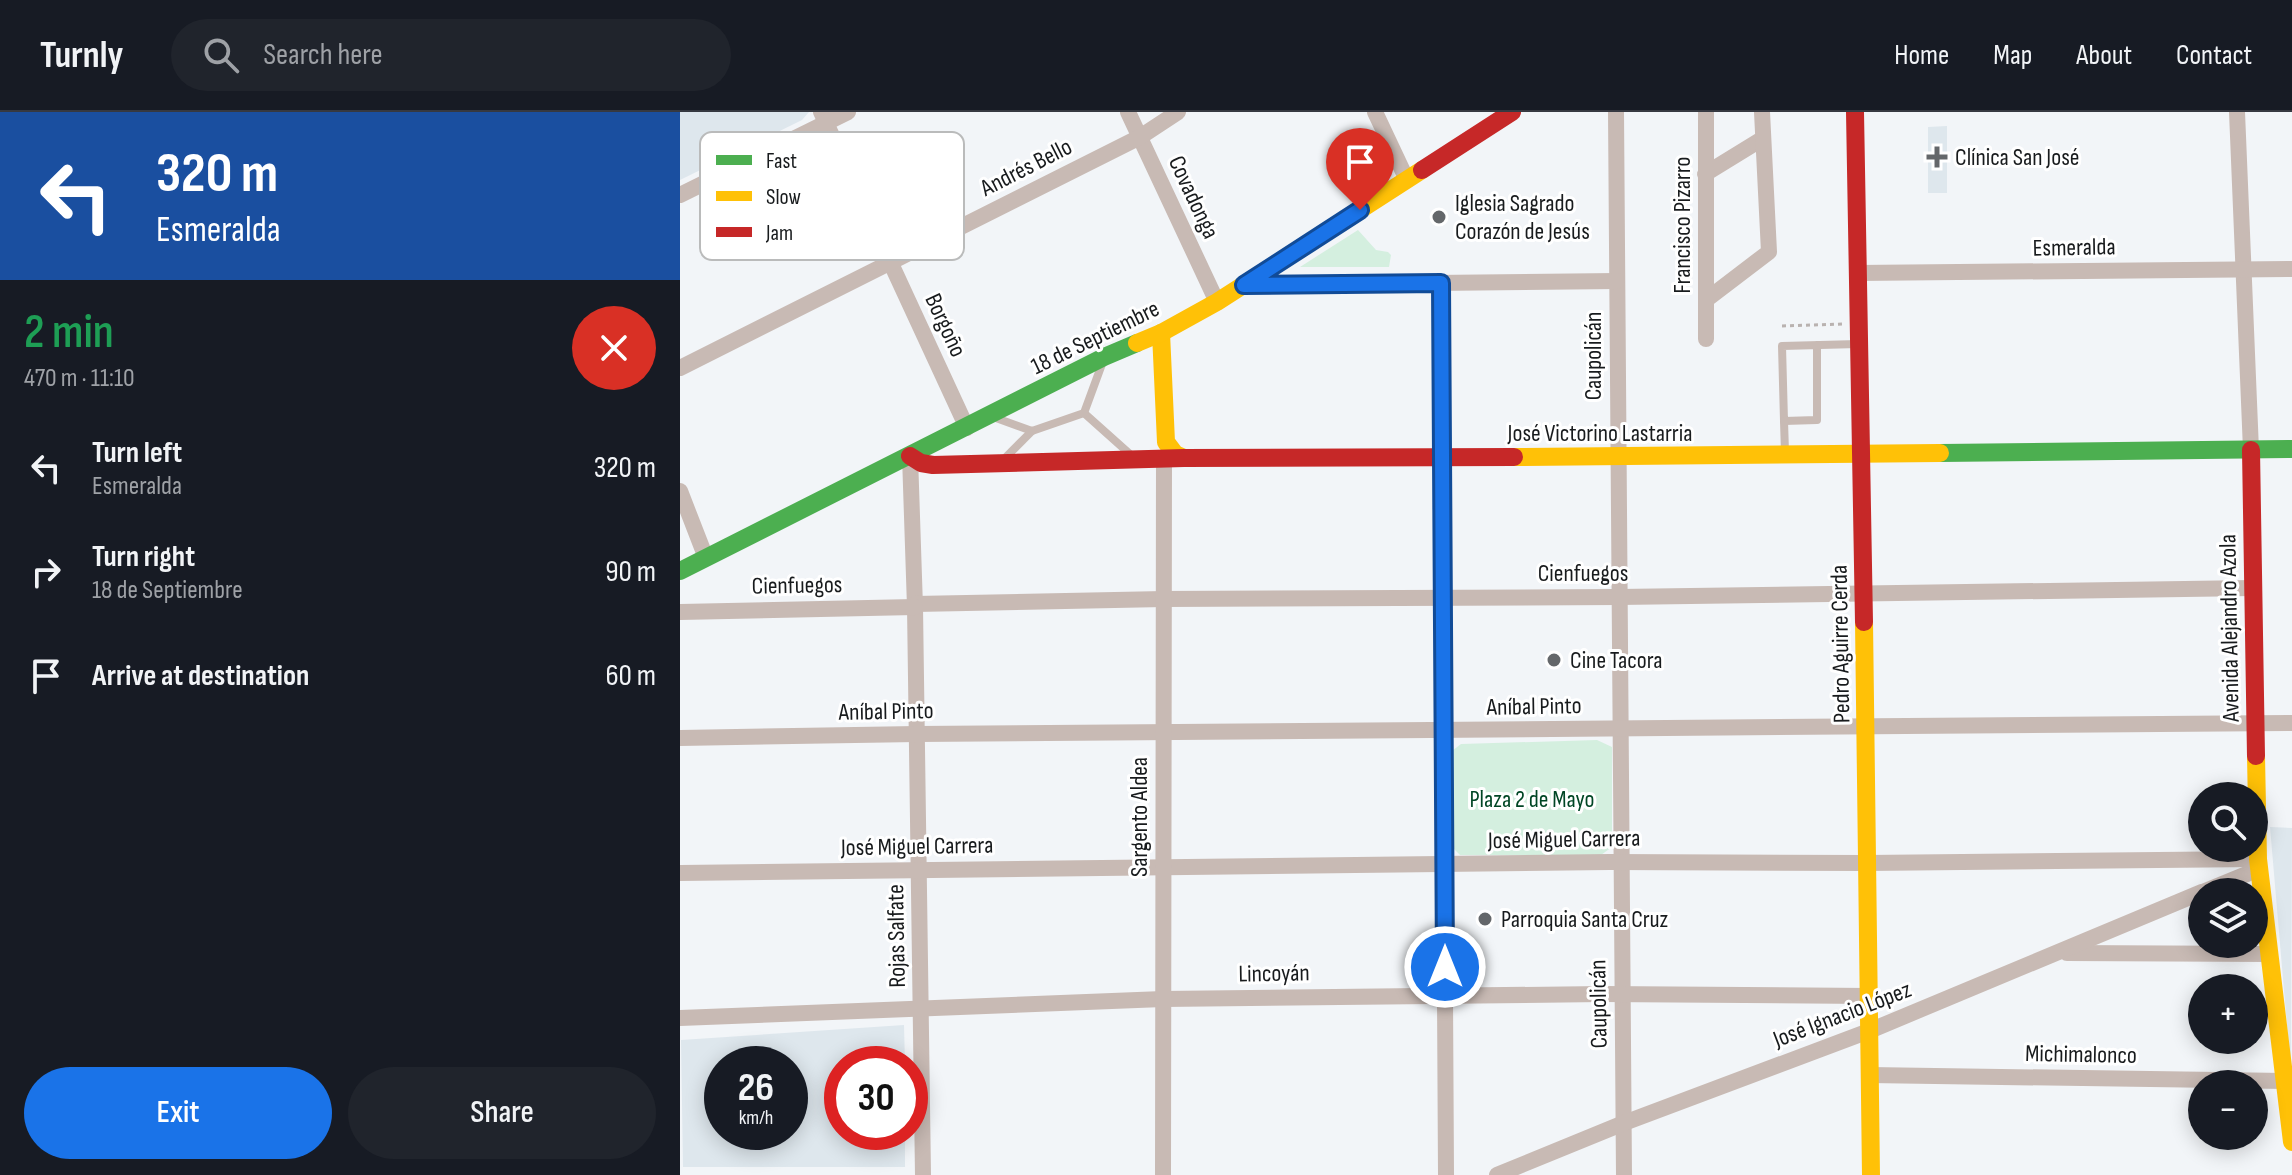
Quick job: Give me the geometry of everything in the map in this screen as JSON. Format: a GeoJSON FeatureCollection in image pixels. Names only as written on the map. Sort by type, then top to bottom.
{"type":"FeatureCollection","features":[{"type":"Feature","properties":{"kind":"main road","name":"18 de Septiembre"},"geometry":{"type":"LineString","coordinates":[[680,571],[1104,357],[1161,333],[1244,285],[1512,112]]}},
{"type":"Feature","properties":{"kind":"main road","name":"Pedro Aguirre Cerda"},"geometry":{"type":"LineString","coordinates":[[1855,112],[1871,1175]]}},
{"type":"Feature","properties":{"kind":"main road"},"geometry":{"type":"LineString","coordinates":[[1161,333],[1166,442],[1175,454],[1184,458]]}},
{"type":"Feature","properties":{"kind":"main road","name":"José Victorino Lastarria"},"geometry":{"type":"LineString","coordinates":[[910,456],[927,465],[1184,458],[1618,457],[2292,449]]}},
{"type":"Feature","properties":{"kind":"main road","name":"Avenida Alejandro Azola"},"geometry":{"type":"LineString","coordinates":[[2251,450],[2258,864],[2288,1080],[2292,1142]]}},
{"type":"Feature","properties":{"kind":"street"},"geometry":{"type":"LineString","coordinates":[[797,132],[823,118],[848,112]]}},
{"type":"Feature","properties":{"kind":"street","name":"Covadonga"},"geometry":{"type":"LineString","coordinates":[[1128,112],[1217,302]]}},
{"type":"Feature","properties":{"kind":"street","name":"Andrés Bello"},"geometry":{"type":"LineString","coordinates":[[964,225],[1140,137],[1178,112]]}},
{"type":"Feature","properties":{"kind":"street"},"geometry":{"type":"LineString","coordinates":[[1375,112],[1407,180]]}},
{"type":"Feature","properties":{"kind":"street","name":"Caupolicán"},"geometry":{"type":"LineString","coordinates":[[1616,112],[1624,1175]]}},
{"type":"Feature","properties":{"kind":"street","name":"Francisco Pizarro"},"geometry":{"type":"LineString","coordinates":[[1706,112],[1706,339]]}},
{"type":"Feature","properties":{"kind":"street"},"geometry":{"type":"LineString","coordinates":[[1706,300],[1769,252],[1762,112]]}},
{"type":"Feature","properties":{"kind":"street","name":"Avenida Alejandro Azola"},"geometry":{"type":"LineString","coordinates":[[2237,112],[2251,450]]}},
{"type":"Feature","properties":{"kind":"street"},"geometry":{"type":"LineString","coordinates":[[1705,174],[1762,139]]}},
{"type":"Feature","properties":{"kind":"street"},"geometry":{"type":"LineString","coordinates":[[680,195],[700,184]]}},
{"type":"Feature","properties":{"kind":"street","name":"Andrés Bello"},"geometry":{"type":"LineString","coordinates":[[680,368],[894,260]]}},
{"type":"Feature","properties":{"kind":"street","name":"Borgoño"},"geometry":{"type":"LineString","coordinates":[[890,262],[967,428]]}},
{"type":"Feature","properties":{"kind":"street","name":"Esmeralda"},"geometry":{"type":"LineString","coordinates":[[1857,273],[2292,269]]}},
{"type":"Feature","properties":{"kind":"street"},"geometry":{"type":"LineString","coordinates":[[1244,285],[1617,281]]}},
{"type":"Feature","properties":{"kind":"street"},"geometry":{"type":"LineString","coordinates":[[1441,283],[1446,1175]]}},
{"type":"Feature","properties":{"kind":"street","name":"Rojas Salfate"},"geometry":{"type":"LineString","coordinates":[[910,456],[923,1175]]}},
{"type":"Feature","properties":{"kind":"street","name":"Sargento Aldea"},"geometry":{"type":"LineString","coordinates":[[1163,1175],[1164,459]]}},
{"type":"Feature","properties":{"kind":"street"},"geometry":{"type":"LineString","coordinates":[[680,491],[706,558]]}},
{"type":"Feature","properties":{"kind":"street","name":"Cienfuegos"},"geometry":{"type":"LineString","coordinates":[[680,612],[1164,599],[1619,597],[2252,588]]}},
{"type":"Feature","properties":{"kind":"street","name":"Aníbal Pinto"},"geometry":{"type":"LineString","coordinates":[[680,738],[2292,723]]}},
{"type":"Feature","properties":{"kind":"street","name":"José Miguel Carrera"},"geometry":{"type":"LineString","coordinates":[[680,873],[1621,862],[2258,864]]}},
{"type":"Feature","properties":{"kind":"street","name":"José Ignacio López"},"geometry":{"type":"LineString","coordinates":[[2230,878],[2258,864]]}},
{"type":"Feature","properties":{"kind":"street","name":"José Ignacio López"},"geometry":{"type":"LineString","coordinates":[[1497,1175],[1624,1123],[1869,1031],[2188,898]]}},
{"type":"Feature","properties":{"kind":"street"},"geometry":{"type":"LineString","coordinates":[[2057,952],[2269,954]]}},
{"type":"Feature","properties":{"kind":"street","name":"Lincoyán"},"geometry":{"type":"LineString","coordinates":[[680,1018],[1163,999],[1622,994],[1869,996]]}},
{"type":"Feature","properties":{"kind":"street","name":"Michimalonco"},"geometry":{"type":"LineString","coordinates":[[1869,1075],[2288,1080]]}},
{"type":"Feature","properties":{"kind":"lane"},"geometry":{"type":"LineString","coordinates":[[1785,455],[1782,346],[1859,344]]}},
{"type":"Feature","properties":{"kind":"lane"},"geometry":{"type":"LineString","coordinates":[[1784,421],[1817,420],[1817,345]]}},
{"type":"Feature","properties":{"kind":"lane"},"geometry":{"type":"LineString","coordinates":[[1084,413],[1104,357]]}},
{"type":"Feature","properties":{"kind":"lane"},"geometry":{"type":"LineString","coordinates":[[999,464],[1032,431],[1084,413]]}},
{"type":"Feature","properties":{"kind":"lane"},"geometry":{"type":"LineString","coordinates":[[1084,413],[1136,459]]}},
{"type":"Feature","properties":{"kind":"lane"},"geometry":{"type":"LineString","coordinates":[[991,416],[1032,431]]}},
{"type":"Feature","properties":{"kind":"path"},"geometry":{"type":"LineString","coordinates":[[1782,326],[1858,324]]}},
{"type":"Feature","properties":{"kind":"shaded area"},"geometry":{"type":"Polygon","coordinates":[[[680,112],[809,112],[802,120],[778,132],[700,132],[700,170],[680,180],[680,112]]]}},
{"type":"Feature","properties":{"kind":"shaded area","name":"Clínica San José"},"geometry":{"type":"Polygon","coordinates":[[[1947,126],[1947,193],[1928,193],[1928,127],[1947,126]]]}},
{"type":"Feature","properties":{"kind":"shaded area"},"geometry":{"type":"Polygon","coordinates":[[[2270,827],[2292,828],[2291,1072],[2270,827]]]}},
{"type":"Feature","properties":{"kind":"shaded area"},"geometry":{"type":"Polygon","coordinates":[[[904,1025],[905,1046],[824,1046],[824,1150],[905,1150],[905,1167],[683,1167],[681,1040],[904,1025]]]}},
{"type":"Feature","properties":{"kind":"green space"},"geometry":{"type":"Polygon","coordinates":[[[1358,230],[1376,250],[1391,255],[1389,267],[1300,267],[1358,230]]]}},
{"type":"Feature","properties":{"kind":"green space","name":"Plaza 2 de Mayo"},"geometry":{"type":"Polygon","coordinates":[[[1597,740],[1612,747],[1612,847],[1601,855],[1460,855],[1453,848],[1452,751],[1461,744],[1597,740]]]}},
{"type":"Feature","properties":{"kind":"traffic: fast"},"geometry":{"type":"LineString","coordinates":[[680,571],[1137,343]]}},
{"type":"Feature","properties":{"kind":"traffic: fast"},"geometry":{"type":"LineString","coordinates":[[1940,453],[2292,449]]}},
{"type":"Feature","properties":{"kind":"traffic: slow"},"geometry":{"type":"LineString","coordinates":[[1137,343],[1217,302],[1422,170]]}},
{"type":"Feature","properties":{"kind":"traffic: slow"},"geometry":{"type":"LineString","coordinates":[[1161,333],[1166,442],[1175,454],[1184,458]]}},
{"type":"Feature","properties":{"kind":"traffic: slow"},"geometry":{"type":"LineString","coordinates":[[1514,457],[1940,453]]}},
{"type":"Feature","properties":{"kind":"traffic: slow"},"geometry":{"type":"LineString","coordinates":[[1864,622],[1871,1175]]}},
{"type":"Feature","properties":{"kind":"traffic: slow"},"geometry":{"type":"LineString","coordinates":[[2256,756],[2258,859],[2292,1142]]}},
{"type":"Feature","properties":{"kind":"traffic: jam"},"geometry":{"type":"LineString","coordinates":[[1422,170],[1512,112]]}},
{"type":"Feature","properties":{"kind":"traffic: jam"},"geometry":{"type":"LineString","coordinates":[[1855,112],[1864,622]]}},
{"type":"Feature","properties":{"kind":"traffic: jam"},"geometry":{"type":"LineString","coordinates":[[2251,450],[2256,756]]}},
{"type":"Feature","properties":{"kind":"traffic: jam"},"geometry":{"type":"LineString","coordinates":[[910,456],[921,463],[933,465],[1184,458],[1514,457]]}},
{"type":"Feature","properties":{"kind":"place","name":"Clínica San José"},"geometry":{"type":"Point","coordinates":[1937,157]}},
{"type":"Feature","properties":{"kind":"place","name":"Iglesia Sagrado Corazón de Jesús"},"geometry":{"type":"Point","coordinates":[1439,217]}},
{"type":"Feature","properties":{"kind":"place","name":"Cine Tacora"},"geometry":{"type":"Point","coordinates":[1554,660]}},
{"type":"Feature","properties":{"kind":"place","name":"Parroquia Santa Cruz"},"geometry":{"type":"Point","coordinates":[1485,919]}},
{"type":"Feature","properties":{"kind":"route"},"geometry":{"type":"LineString","coordinates":[[1360,210],[1244,285],[1441,283],[1445,967]]}}]}
